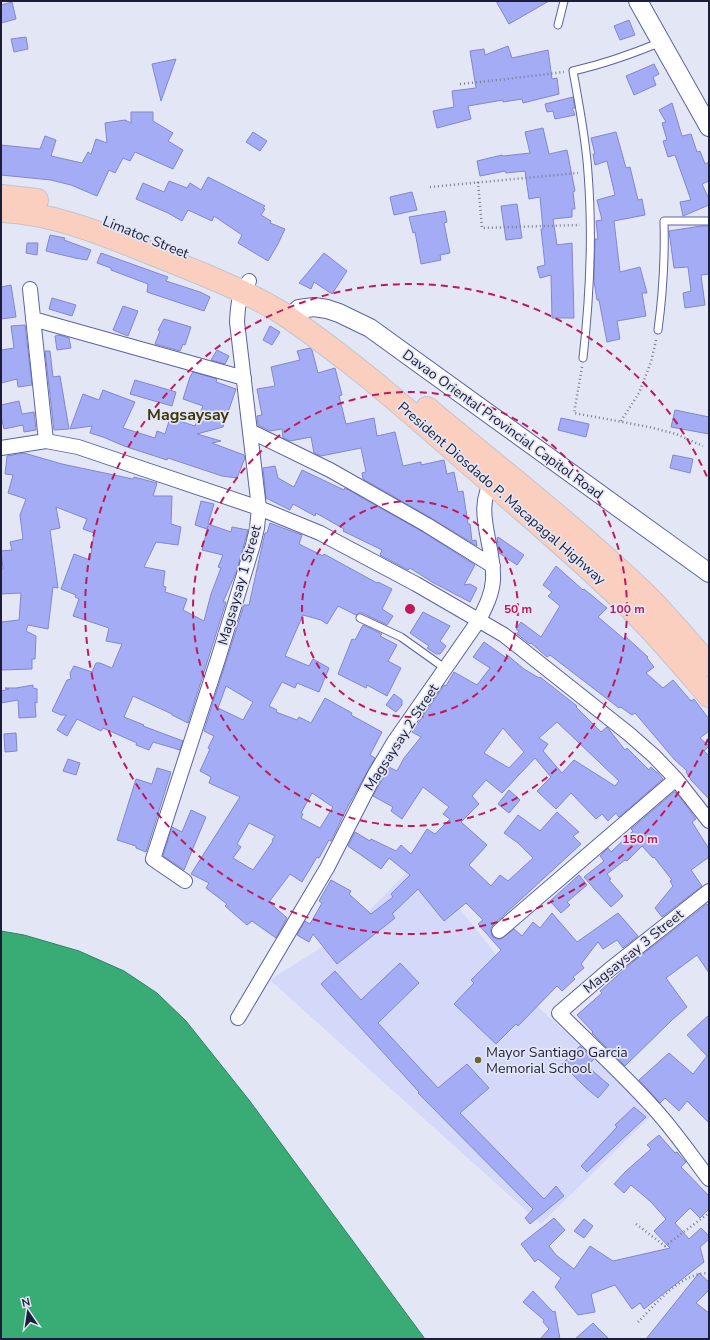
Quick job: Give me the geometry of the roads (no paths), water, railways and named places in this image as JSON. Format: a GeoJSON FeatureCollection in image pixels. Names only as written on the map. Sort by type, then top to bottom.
{"type":"FeatureCollection","features":[{"type":"Feature","properties":{"kind":"main road","name":"Limatoc Street"},"geometry":{"type":"LineString","coordinates":[[1,196],[42,201],[80,210],[161,242],[287,309]]}},
{"type":"Feature","properties":{"kind":"main road","name":"Limatoc Street"},"geometry":{"type":"LineString","coordinates":[[1,212],[19,212],[70,223],[93,230],[156,255],[245,286]]}},
{"type":"Feature","properties":{"kind":"main road","name":"President Diosdado P. Macapagal Highway"},"geometry":{"type":"LineString","coordinates":[[287,309],[313,334],[495,475],[578,532],[642,592],[709,665]]}},
{"type":"Feature","properties":{"kind":"main road","name":"President Diosdado P. Macapagal Highway"},"geometry":{"type":"LineString","coordinates":[[495,475],[563,545],[629,607],[661,640],[709,696]]}},
{"type":"Feature","properties":{"kind":"street"},"geometry":{"type":"LineString","coordinates":[[638,1],[709,127]]}},
{"type":"Feature","properties":{"kind":"street","name":"Magsaysay 1 Street"},"geometry":{"type":"LineString","coordinates":[[185,881],[153,859],[218,659],[253,545],[259,508],[238,322],[239,301],[245,286]]}},
{"type":"Feature","properties":{"kind":"street"},"geometry":{"type":"LineString","coordinates":[[30,289],[46,441]]}},
{"type":"Feature","properties":{"kind":"street","name":"Davao Oriental Provincial Capitol Road"},"geometry":{"type":"LineString","coordinates":[[287,309],[314,307],[327,309],[351,317],[370,328],[709,573]]}},
{"type":"Feature","properties":{"kind":"street"},"geometry":{"type":"LineString","coordinates":[[33,319],[244,378]]}},
{"type":"Feature","properties":{"kind":"street"},"geometry":{"type":"LineString","coordinates":[[250,431],[330,470],[427,525],[493,566]]}},
{"type":"Feature","properties":{"kind":"street"},"geometry":{"type":"LineString","coordinates":[[1,448],[46,441],[78,446],[259,508],[320,533],[416,584],[504,635],[629,734],[654,756],[676,779],[709,822]]}},
{"type":"Feature","properties":{"kind":"street","name":"Magsaysay 2 Street"},"geometry":{"type":"LineString","coordinates":[[238,1018],[326,868],[375,774],[394,742],[446,670],[487,604],[492,590],[493,566],[484,503],[486,493],[495,475]]}},
{"type":"Feature","properties":{"kind":"street"},"geometry":{"type":"LineString","coordinates":[[500,931],[676,779]]}},
{"type":"Feature","properties":{"kind":"street","name":"Magsaysay 3 Street"},"geometry":{"type":"LineString","coordinates":[[709,891],[609,970],[559,1013],[632,1084],[651,1105],[709,1179]]}},
{"type":"Feature","properties":{"kind":"lane"},"geometry":{"type":"LineString","coordinates":[[558,25],[564,1]]}},
{"type":"Feature","properties":{"kind":"lane"},"geometry":{"type":"LineString","coordinates":[[583,358],[589,306],[591,224],[588,172],[582,121],[573,71],[603,64],[633,54],[661,42]]}},
{"type":"Feature","properties":{"kind":"lane"},"geometry":{"type":"LineString","coordinates":[[658,330],[663,294],[665,258],[664,222],[709,221]]}},
{"type":"Feature","properties":{"kind":"lane"},"geometry":{"type":"LineString","coordinates":[[360,618],[401,637],[446,670]]}},
{"type":"Feature","properties":{"kind":"place","name":"Mayor Santiago Garcia Memorial School"},"geometry":{"type":"Point","coordinates":[478,1060]}},
{"type":"Feature","properties":{"kind":"district","name":"Magsaysay"},"geometry":{"type":"Point","coordinates":[188,414]}}]}
